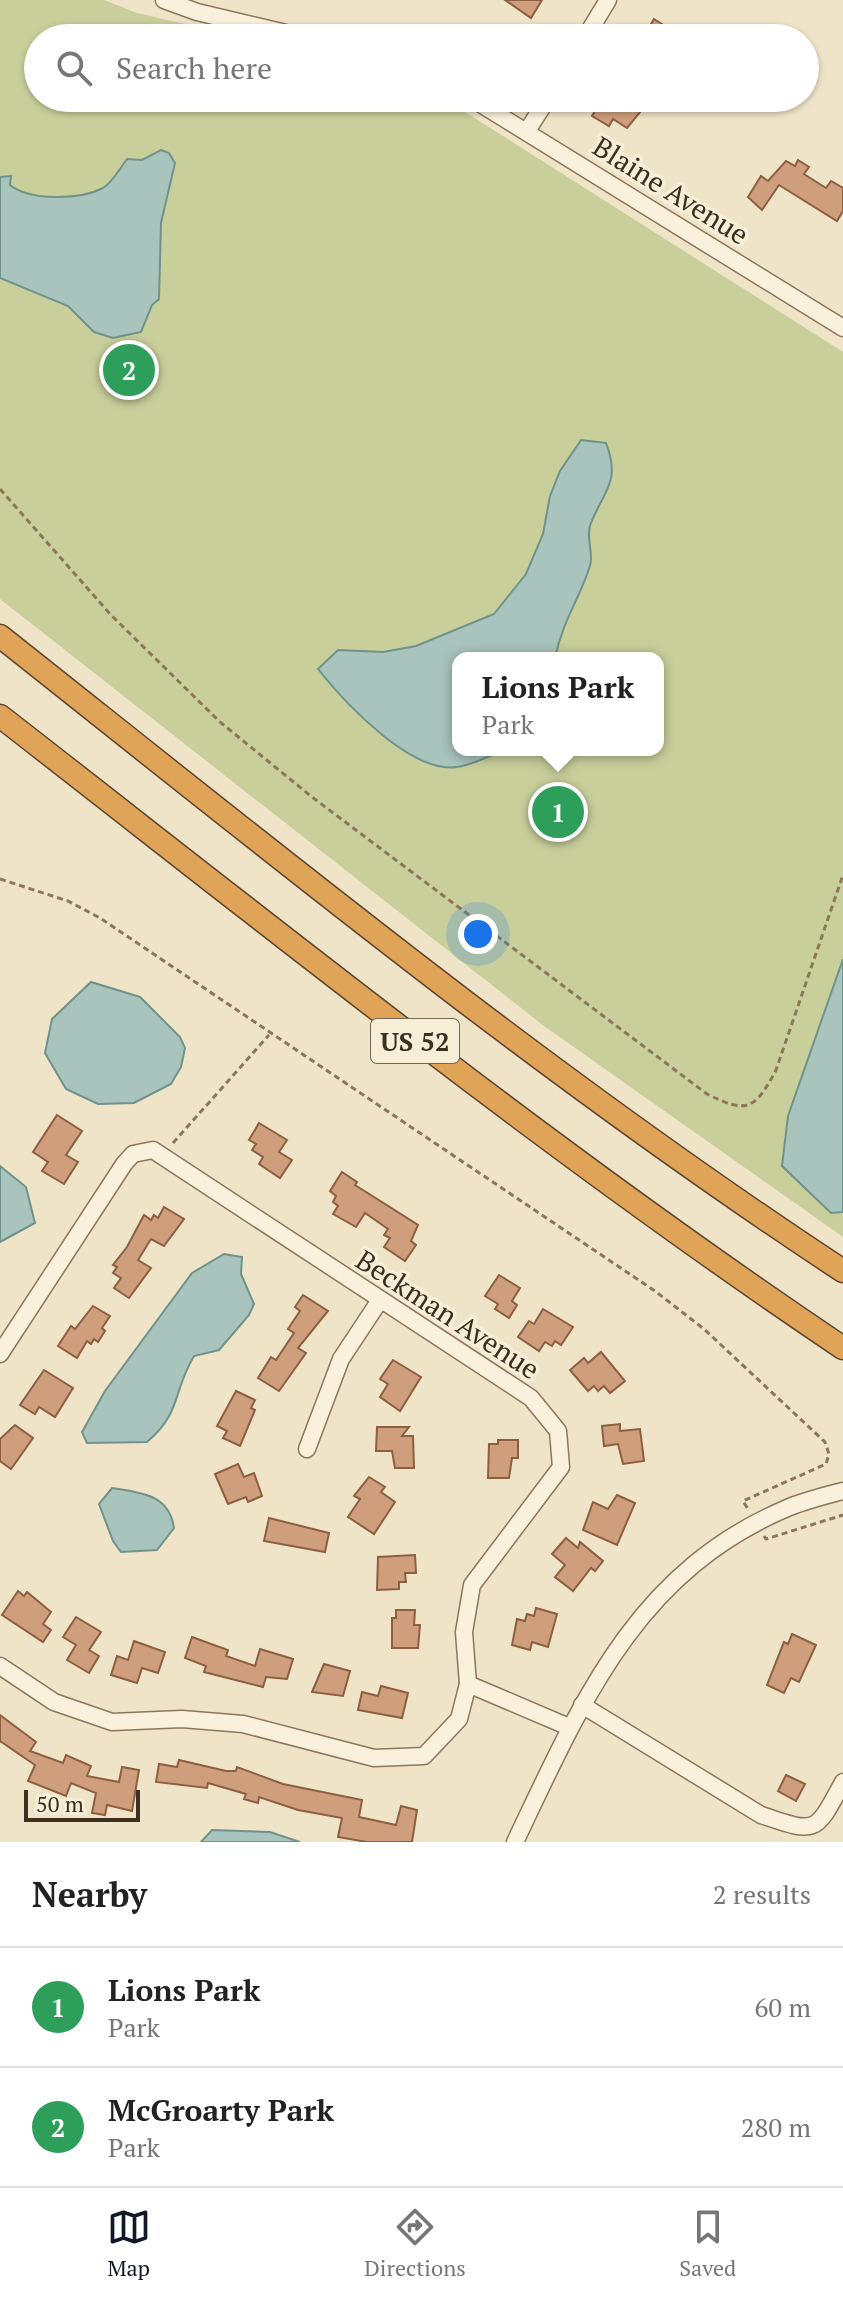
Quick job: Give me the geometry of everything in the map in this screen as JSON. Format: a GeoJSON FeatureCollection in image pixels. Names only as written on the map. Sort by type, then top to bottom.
{"type":"FeatureCollection","features":[{"type":"Feature","properties":{"kind":"highway","name":"US 52"},"geometry":{"type":"LineString","coordinates":[[0,636],[278,857],[574,1084],[843,1271]]}},
{"type":"Feature","properties":{"kind":"highway","name":"US 52"},"geometry":{"type":"LineString","coordinates":[[0,716],[607,1186],[843,1348]]}},
{"type":"Feature","properties":{"kind":"street"},"geometry":{"type":"LineString","coordinates":[[164,0],[197,12],[248,24]]}},
{"type":"Feature","properties":{"kind":"street"},"geometry":{"type":"LineString","coordinates":[[593,24],[608,0]]}},
{"type":"Feature","properties":{"kind":"street","name":"Blaine Avenue"},"geometry":{"type":"LineString","coordinates":[[495,112],[843,328]]}},
{"type":"Feature","properties":{"kind":"street"},"geometry":{"type":"LineString","coordinates":[[527,131],[539,112]]}},
{"type":"Feature","properties":{"kind":"street","name":"Beckman Avenue"},"geometry":{"type":"LineString","coordinates":[[0,1354],[124,1164],[143,1149],[162,1154],[531,1398],[558,1431],[561,1467],[472,1585],[464,1632],[468,1684]]}},
{"type":"Feature","properties":{"kind":"street"},"geometry":{"type":"LineString","coordinates":[[307,1449],[341,1359],[380,1300]]}},
{"type":"Feature","properties":{"kind":"street"},"geometry":{"type":"LineString","coordinates":[[515,1842],[569,1727],[612,1652],[665,1588],[726,1540],[785,1508],[843,1491]]}},
{"type":"Feature","properties":{"kind":"street"},"geometry":{"type":"LineString","coordinates":[[0,1666],[54,1702],[112,1722],[182,1719],[243,1724],[374,1758],[424,1756],[459,1719],[468,1684],[569,1727]]}},
{"type":"Feature","properties":{"kind":"street"},"geometry":{"type":"LineString","coordinates":[[582,1705],[761,1815],[786,1824],[806,1829],[817,1825],[843,1782]]}},
{"type":"Feature","properties":{"kind":"path"},"geometry":{"type":"LineString","coordinates":[[0,489],[110,614],[220,722],[312,797],[707,1094],[733,1107],[750,1106],[763,1094],[776,1070],[843,875]]}},
{"type":"Feature","properties":{"kind":"path"},"geometry":{"type":"LineString","coordinates":[[0,879],[68,901],[100,918],[678,1307],[825,1442],[829,1454],[826,1464],[743,1501],[766,1539],[843,1515]]}},
{"type":"Feature","properties":{"kind":"path"},"geometry":{"type":"LineString","coordinates":[[162,1154],[269,1034]]}},
{"type":"Feature","properties":{"kind":"green space"},"geometry":{"type":"Polygon","coordinates":[[[0,0],[104,0],[137,13],[185,24],[24,24],[24,112],[465,112],[843,352],[843,1237],[544,1026],[0,599],[0,0]]]}},
{"type":"Feature","properties":{"kind":"water"},"geometry":{"type":"Polygon","coordinates":[[[161,150],[169,153],[175,163],[161,223],[159,299],[152,305],[141,332],[113,338],[94,332],[68,306],[0,278],[0,177],[11,176],[10,185],[30,194],[55,197],[82,195],[106,186],[127,159],[142,160],[161,150]]]}},
{"type":"Feature","properties":{"kind":"water"},"geometry":{"type":"Polygon","coordinates":[[[581,440],[606,443],[612,467],[611,477],[589,528],[590,566],[557,652],[452,652],[452,756],[490,756],[457,767],[439,766],[420,759],[380,733],[318,669],[338,650],[383,652],[416,646],[494,614],[526,574],[543,534],[550,496],[560,471],[581,440]]]}},
{"type":"Feature","properties":{"kind":"water"},"geometry":{"type":"Polygon","coordinates":[[[843,959],[843,1212],[831,1213],[782,1166],[788,1116],[843,959]]]}},
{"type":"Feature","properties":{"kind":"water"},"geometry":{"type":"Polygon","coordinates":[[[91,982],[140,997],[180,1037],[185,1048],[181,1067],[171,1084],[134,1103],[98,1104],[66,1089],[45,1053],[52,1019],[91,982]]]}},
{"type":"Feature","properties":{"kind":"water"},"geometry":{"type":"Polygon","coordinates":[[[0,1166],[26,1187],[35,1223],[0,1242],[0,1166]]]}},
{"type":"Feature","properties":{"kind":"water"},"geometry":{"type":"Polygon","coordinates":[[[224,1254],[242,1257],[241,1274],[254,1304],[249,1315],[219,1350],[194,1356],[166,1421],[147,1442],[87,1443],[82,1432],[105,1391],[192,1273],[224,1254]]]}},
{"type":"Feature","properties":{"kind":"water"},"geometry":{"type":"Polygon","coordinates":[[[112,1488],[152,1497],[166,1508],[174,1528],[157,1550],[121,1552],[113,1541],[99,1504],[112,1488]]]}},
{"type":"Feature","properties":{"kind":"water"},"geometry":{"type":"Polygon","coordinates":[[[212,1830],[270,1832],[300,1842],[201,1842],[212,1830]]]}},
{"type":"Feature","properties":{"kind":"building"},"geometry":{"type":"Polygon","coordinates":[[[505,0],[542,0],[531,18],[505,0]]]}},
{"type":"Feature","properties":{"kind":"building"},"geometry":{"type":"Polygon","coordinates":[[[594,112],[640,112],[627,128],[613,119],[609,126],[592,116],[594,112]]]}},
{"type":"Feature","properties":{"kind":"building"},"geometry":{"type":"Polygon","coordinates":[[[798,160],[809,167],[804,174],[826,188],[831,181],[843,188],[843,211],[837,221],[779,185],[762,210],[748,197],[761,176],[768,181],[786,161],[795,166],[798,160]]]}},
{"type":"Feature","properties":{"kind":"building"},"geometry":{"type":"Polygon","coordinates":[[[57,1115],[82,1131],[66,1155],[78,1162],[64,1184],[42,1171],[48,1162],[33,1152],[57,1115]]]}},
{"type":"Feature","properties":{"kind":"building"},"geometry":{"type":"Polygon","coordinates":[[[259,1123],[287,1140],[279,1152],[292,1160],[280,1178],[259,1164],[263,1157],[252,1150],[256,1144],[249,1140],[259,1123]]]}},
{"type":"Feature","properties":{"kind":"building"},"geometry":{"type":"Polygon","coordinates":[[[342,1172],[357,1182],[355,1185],[418,1225],[411,1241],[416,1245],[405,1261],[384,1247],[390,1238],[384,1235],[388,1229],[365,1213],[356,1227],[333,1214],[338,1206],[333,1202],[336,1196],[330,1191],[342,1172]]]}},
{"type":"Feature","properties":{"kind":"building"},"geometry":{"type":"Polygon","coordinates":[[[164,1207],[184,1219],[164,1246],[151,1239],[138,1260],[151,1268],[129,1298],[114,1288],[121,1278],[113,1273],[117,1267],[113,1265],[127,1247],[144,1215],[151,1220],[154,1215],[158,1218],[164,1207]]]}},
{"type":"Feature","properties":{"kind":"building"},"geometry":{"type":"Polygon","coordinates":[[[499,1275],[520,1288],[512,1301],[517,1305],[509,1318],[495,1309],[498,1304],[485,1296],[499,1275]]]}},
{"type":"Feature","properties":{"kind":"building"},"geometry":{"type":"Polygon","coordinates":[[[303,1295],[328,1311],[298,1348],[306,1353],[279,1391],[258,1378],[271,1357],[276,1360],[294,1333],[288,1329],[300,1311],[295,1307],[303,1295]]]}},
{"type":"Feature","properties":{"kind":"building"},"geometry":{"type":"Polygon","coordinates":[[[93,1306],[110,1316],[98,1342],[94,1339],[91,1344],[87,1341],[77,1358],[58,1346],[71,1326],[75,1329],[93,1306]]]}},
{"type":"Feature","properties":{"kind":"building"},"geometry":{"type":"Polygon","coordinates":[[[543,1309],[573,1327],[561,1345],[555,1341],[552,1346],[545,1342],[539,1351],[518,1337],[529,1321],[534,1324],[543,1309]]]}},
{"type":"Feature","properties":{"kind":"building"},"geometry":{"type":"Polygon","coordinates":[[[601,1352],[625,1381],[610,1393],[604,1386],[598,1391],[594,1386],[588,1391],[570,1370],[584,1358],[588,1363],[601,1352]]]}},
{"type":"Feature","properties":{"kind":"building"},"geometry":{"type":"Polygon","coordinates":[[[393,1360],[421,1377],[400,1411],[380,1397],[388,1384],[380,1379],[393,1360]]]}},
{"type":"Feature","properties":{"kind":"building"},"geometry":{"type":"Polygon","coordinates":[[[44,1370],[73,1388],[55,1417],[39,1407],[35,1414],[20,1405],[44,1370]]]}},
{"type":"Feature","properties":{"kind":"building"},"geometry":{"type":"Polygon","coordinates":[[[236,1391],[255,1400],[251,1408],[255,1410],[240,1446],[223,1438],[227,1431],[217,1426],[236,1391]]]}},
{"type":"Feature","properties":{"kind":"building"},"geometry":{"type":"Polygon","coordinates":[[[620,1424],[620,1431],[640,1429],[644,1461],[623,1464],[618,1444],[604,1446],[602,1426],[620,1424]]]}},
{"type":"Feature","properties":{"kind":"building"},"geometry":{"type":"Polygon","coordinates":[[[15,1425],[33,1438],[11,1469],[0,1461],[0,1439],[15,1425]]]}},
{"type":"Feature","properties":{"kind":"building"},"geometry":{"type":"Polygon","coordinates":[[[377,1427],[409,1427],[402,1436],[413,1436],[414,1468],[395,1468],[392,1451],[376,1451],[377,1427]]]}},
{"type":"Feature","properties":{"kind":"building"},"geometry":{"type":"Polygon","coordinates":[[[498,1440],[518,1440],[518,1458],[512,1458],[509,1478],[488,1478],[489,1444],[498,1444],[498,1440]]]}},
{"type":"Feature","properties":{"kind":"building"},"geometry":{"type":"Polygon","coordinates":[[[238,1464],[244,1477],[254,1473],[262,1496],[248,1502],[246,1497],[228,1504],[215,1474],[238,1464]]]}},
{"type":"Feature","properties":{"kind":"building"},"geometry":{"type":"Polygon","coordinates":[[[369,1477],[385,1487],[381,1492],[395,1502],[374,1534],[348,1517],[360,1499],[354,1496],[369,1477]]]}},
{"type":"Feature","properties":{"kind":"building"},"geometry":{"type":"Polygon","coordinates":[[[617,1495],[635,1503],[617,1545],[583,1530],[593,1502],[608,1509],[617,1495]]]}},
{"type":"Feature","properties":{"kind":"building"},"geometry":{"type":"Polygon","coordinates":[[[269,1518],[329,1533],[325,1552],[264,1541],[269,1518]]]}},
{"type":"Feature","properties":{"kind":"building"},"geometry":{"type":"Polygon","coordinates":[[[566,1538],[578,1548],[580,1542],[603,1561],[595,1571],[591,1568],[573,1591],[555,1577],[565,1565],[552,1554],[566,1538]]]}},
{"type":"Feature","properties":{"kind":"building"},"geometry":{"type":"Polygon","coordinates":[[[415,1555],[416,1573],[405,1573],[406,1582],[399,1582],[399,1589],[377,1590],[378,1557],[415,1555]]]}},
{"type":"Feature","properties":{"kind":"building"},"geometry":{"type":"Polygon","coordinates":[[[18,1591],[24,1596],[27,1592],[51,1612],[43,1624],[51,1630],[43,1642],[2,1615],[18,1591]]]}},
{"type":"Feature","properties":{"kind":"building"},"geometry":{"type":"Polygon","coordinates":[[[536,1608],[557,1614],[548,1647],[532,1642],[530,1650],[512,1645],[517,1619],[525,1621],[527,1614],[534,1616],[536,1608]]]}},
{"type":"Feature","properties":{"kind":"building"},"geometry":{"type":"Polygon","coordinates":[[[396,1610],[415,1610],[414,1625],[420,1625],[418,1648],[392,1648],[392,1618],[396,1618],[396,1610]]]}},
{"type":"Feature","properties":{"kind":"building"},"geometry":{"type":"Polygon","coordinates":[[[76,1617],[101,1632],[89,1650],[99,1656],[89,1673],[67,1660],[76,1645],[63,1637],[76,1617]]]}},
{"type":"Feature","properties":{"kind":"building"},"geometry":{"type":"Polygon","coordinates":[[[792,1634],[816,1645],[799,1682],[791,1678],[784,1693],[767,1685],[784,1642],[788,1644],[792,1634]]]}},
{"type":"Feature","properties":{"kind":"building"},"geometry":{"type":"Polygon","coordinates":[[[192,1637],[228,1650],[226,1656],[255,1666],[260,1649],[293,1659],[287,1679],[266,1677],[263,1687],[204,1672],[206,1666],[185,1658],[192,1637]]]}},
{"type":"Feature","properties":{"kind":"building"},"geometry":{"type":"Polygon","coordinates":[[[134,1641],[165,1652],[158,1673],[142,1668],[137,1683],[111,1675],[117,1656],[128,1660],[134,1641]]]}},
{"type":"Feature","properties":{"kind":"building"},"geometry":{"type":"Polygon","coordinates":[[[324,1664],[350,1671],[343,1696],[312,1692],[324,1664]]]}},
{"type":"Feature","properties":{"kind":"building"},"geometry":{"type":"Polygon","coordinates":[[[381,1686],[408,1693],[402,1718],[358,1710],[362,1692],[378,1696],[381,1686]]]}},
{"type":"Feature","properties":{"kind":"building"},"geometry":{"type":"Polygon","coordinates":[[[0,1715],[36,1742],[30,1751],[63,1763],[66,1755],[91,1766],[87,1776],[119,1782],[122,1767],[139,1770],[132,1811],[107,1805],[105,1815],[92,1813],[96,1793],[71,1783],[66,1796],[28,1781],[35,1765],[0,1741],[0,1715]]]}},
{"type":"Feature","properties":{"kind":"building"},"geometry":{"type":"Polygon","coordinates":[[[179,1760],[226,1771],[236,1771],[237,1767],[283,1784],[362,1800],[359,1817],[396,1825],[401,1806],[417,1810],[412,1842],[367,1842],[338,1837],[342,1818],[298,1810],[259,1797],[258,1803],[244,1799],[246,1794],[208,1783],[207,1788],[156,1782],[159,1764],[177,1767],[179,1760]]]}},
{"type":"Feature","properties":{"kind":"building"},"geometry":{"type":"Polygon","coordinates":[[[786,1775],[805,1784],[796,1801],[778,1791],[786,1775]]]}},
{"type":"Feature","properties":{"kind":"place","name":"McGroarty Park"},"geometry":{"type":"Point","coordinates":[129,370]}},
{"type":"Feature","properties":{"kind":"place","name":"Lions Park"},"geometry":{"type":"Point","coordinates":[558,812]}}]}
